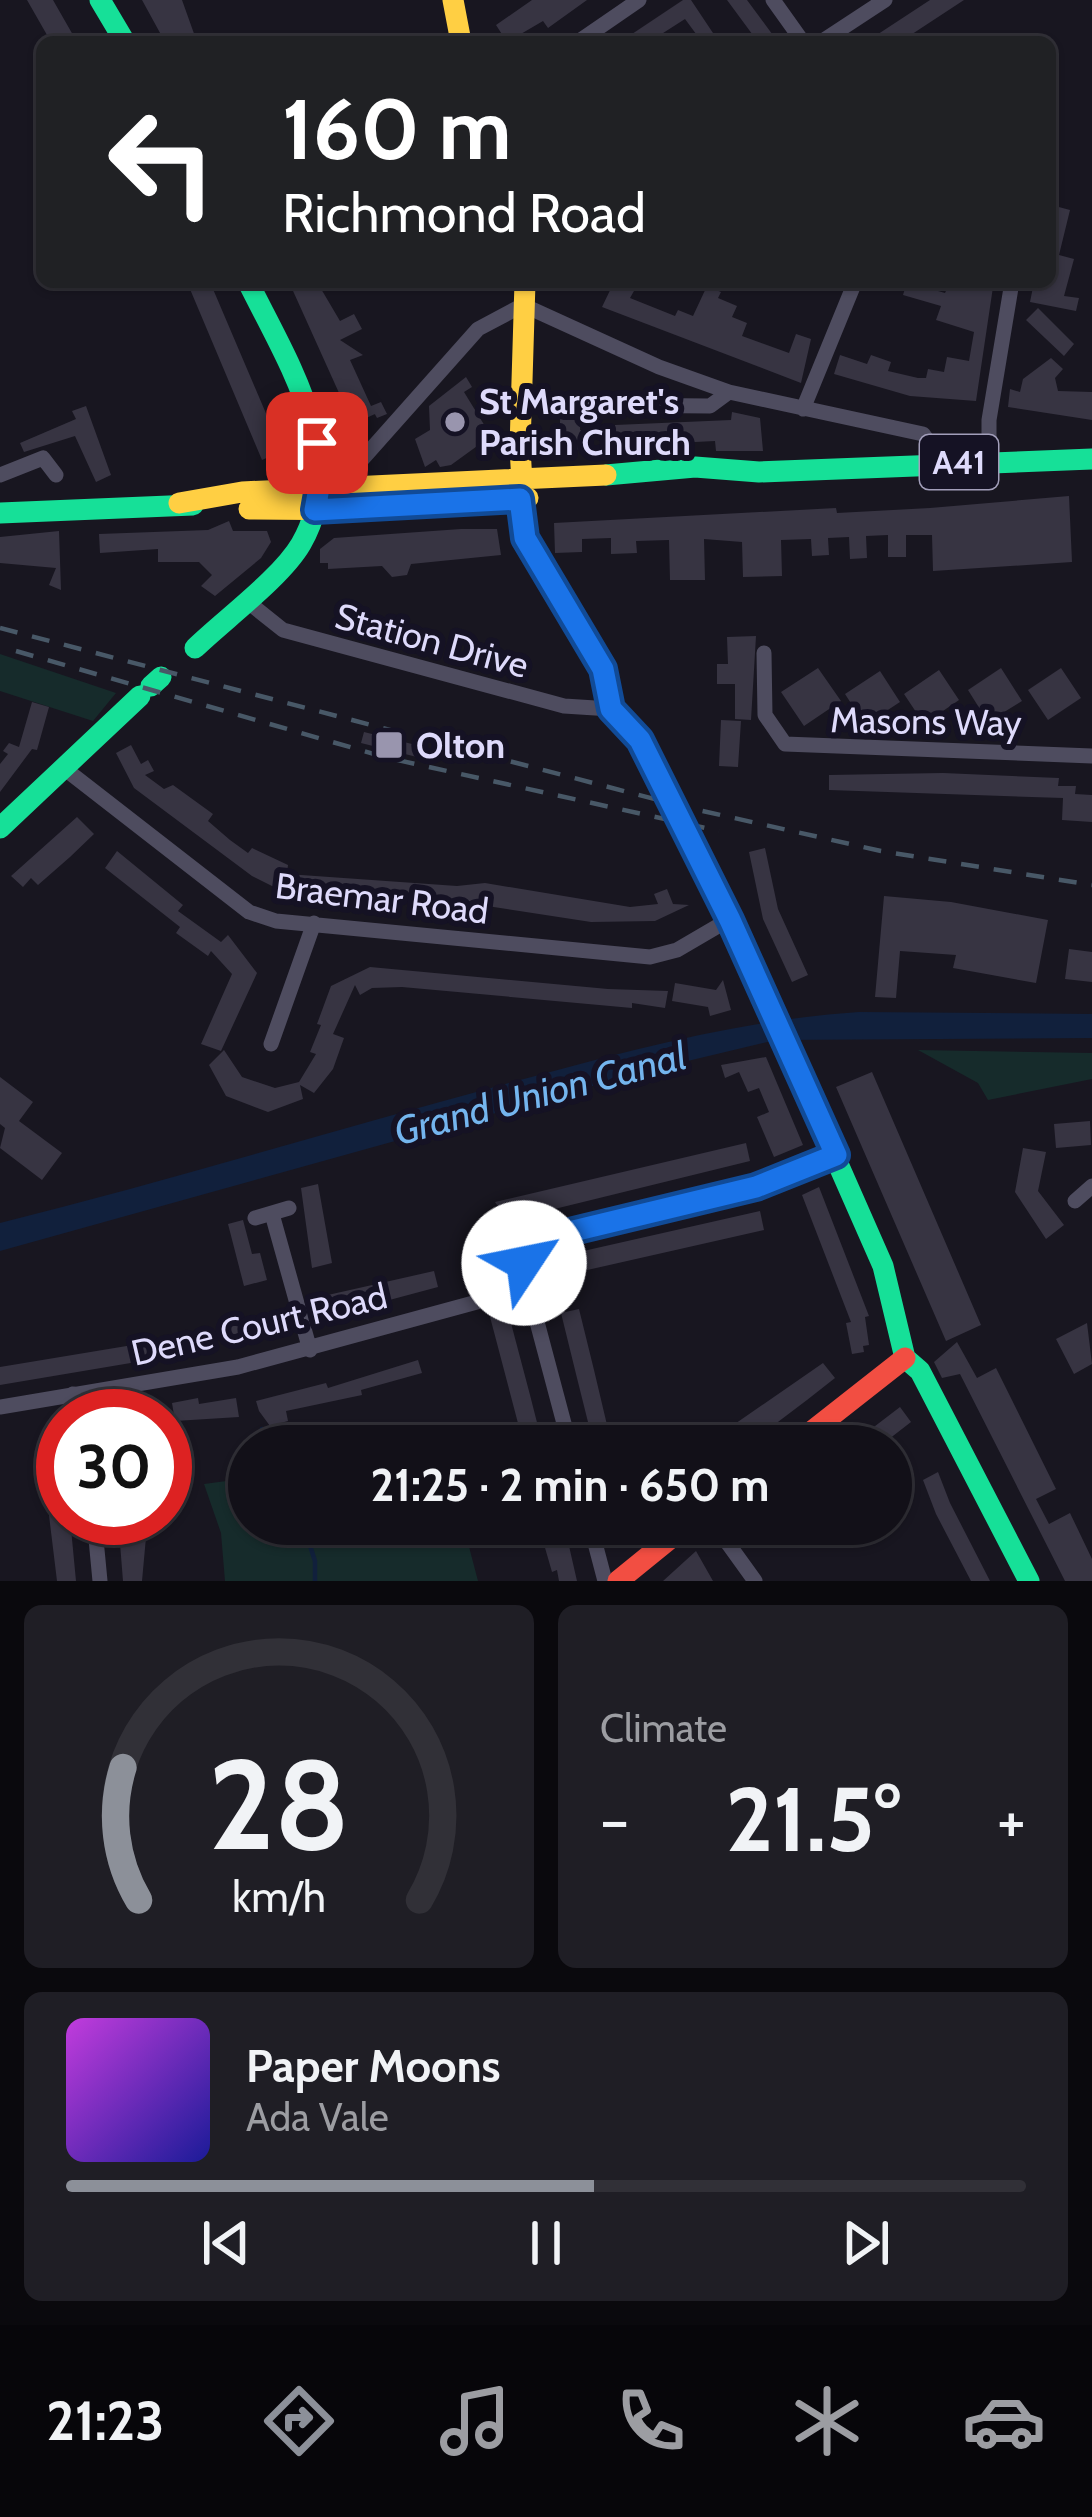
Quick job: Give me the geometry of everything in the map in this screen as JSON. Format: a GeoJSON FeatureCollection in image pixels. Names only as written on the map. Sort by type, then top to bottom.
{"type":"FeatureCollection","features":[{"type":"Feature","properties":{"kind":"main road"},"geometry":{"type":"LineString","coordinates":[[100,0],[121,36]]}},
{"type":"Feature","properties":{"kind":"main road"},"geometry":{"type":"LineString","coordinates":[[453,0],[460,36]]}},
{"type":"Feature","properties":{"kind":"main road"},"geometry":{"type":"LineString","coordinates":[[0,828],[248,602],[299,548],[317,499],[317,443],[251,288]]}},
{"type":"Feature","properties":{"kind":"main road"},"geometry":{"type":"LineString","coordinates":[[524,293],[521,490],[525,538],[603,669],[611,709],[640,740],[776,1015],[903,1326],[905,1358],[920,1371],[1029,1581]]}},
{"type":"Feature","properties":{"kind":"main road","name":"A41"},"geometry":{"type":"LineString","coordinates":[[2,513],[179,503],[242,492],[317,499],[521,490],[729,472],[1092,459]]}},
{"type":"Feature","properties":{"kind":"main road"},"geometry":{"type":"LineString","coordinates":[[820,1425],[905,1358]]}},
{"type":"Feature","properties":{"kind":"main road"},"geometry":{"type":"LineString","coordinates":[[618,1581],[662,1545]]}},
{"type":"Feature","properties":{"kind":"street"},"geometry":{"type":"LineString","coordinates":[[587,36],[639,0]]}},
{"type":"Feature","properties":{"kind":"street"},"geometry":{"type":"LineString","coordinates":[[773,0],[799,36]]}},
{"type":"Feature","properties":{"kind":"street"},"geometry":{"type":"LineString","coordinates":[[830,36],[884,0]]}},
{"type":"Feature","properties":{"kind":"street"},"geometry":{"type":"LineString","coordinates":[[803,409],[853,288]]}},
{"type":"Feature","properties":{"kind":"street"},"geometry":{"type":"LineString","coordinates":[[989,461],[989,419],[1011,288]]}},
{"type":"Feature","properties":{"kind":"street"},"geometry":{"type":"LineString","coordinates":[[350,473],[471,335],[524,293],[659,367],[729,392],[923,434],[944,463]]}},
{"type":"Feature","properties":{"kind":"street"},"geometry":{"type":"LineString","coordinates":[[595,405],[710,406],[729,392]]}},
{"type":"Feature","properties":{"kind":"street"},"geometry":{"type":"LineString","coordinates":[[2,513],[6,490],[0,476],[43,458],[56,475]]}},
{"type":"Feature","properties":{"kind":"street","name":"Station Drive"},"geometry":{"type":"LineString","coordinates":[[248,602],[284,630],[564,706],[611,709]]}},
{"type":"Feature","properties":{"kind":"street","name":"Masons Way"},"geometry":{"type":"LineString","coordinates":[[764,653],[765,715],[785,744],[1092,756]]}},
{"type":"Feature","properties":{"kind":"street","name":"Braemar Road"},"geometry":{"type":"LineString","coordinates":[[65,770],[249,912],[276,921],[650,957],[676,950],[730,920]]}},
{"type":"Feature","properties":{"kind":"street"},"geometry":{"type":"LineString","coordinates":[[271,1044],[314,923]]}},
{"type":"Feature","properties":{"kind":"street"},"geometry":{"type":"LineString","coordinates":[[564,1425],[524,1263],[536,1240],[756,1187],[836,1155]]}},
{"type":"Feature","properties":{"kind":"street"},"geometry":{"type":"LineString","coordinates":[[272,1213],[310,1350]]}},
{"type":"Feature","properties":{"kind":"street","name":"Dene Court Road"},"geometry":{"type":"LineString","coordinates":[[100,1389],[310,1350],[528,1288]]}},
{"type":"Feature","properties":{"kind":"street","name":"Dene Court Road"},"geometry":{"type":"LineString","coordinates":[[0,1407],[36,1401]]}},
{"type":"Feature","properties":{"kind":"street"},"geometry":{"type":"LineString","coordinates":[[97,1545],[100,1581]]}},
{"type":"Feature","properties":{"kind":"street"},"geometry":{"type":"LineString","coordinates":[[596,1545],[605,1581]]}},
{"type":"Feature","properties":{"kind":"street"},"geometry":{"type":"LineString","coordinates":[[729,1545],[754,1581]]}},
{"type":"Feature","properties":{"kind":"green space"},"geometry":{"type":"Polygon","coordinates":[[[0,654],[116,693],[93,721],[0,691],[0,654]]]}},
{"type":"Feature","properties":{"kind":"green space"},"geometry":{"type":"Polygon","coordinates":[[[918,1050],[1092,1053],[1092,1079],[988,1100],[978,1083],[918,1050]]]}},
{"type":"Feature","properties":{"kind":"green space"},"geometry":{"type":"Polygon","coordinates":[[[228,1481],[228,1545],[469,1545],[478,1581],[225,1581],[221,1533],[204,1484],[228,1481]]]}},
{"type":"Feature","properties":{"kind":"water","name":"Grand Union Canal"},"geometry":{"type":"Polygon","coordinates":[[[859,1012],[1092,1014],[1092,1038],[776,1040],[650,1070],[0,1251],[0,1223],[634,1050],[768,1022],[859,1012]]]}},
{"type":"Feature","properties":{"kind":"building"},"geometry":{"type":"Polygon","coordinates":[[[27,0],[53,0],[74,36],[48,36],[27,0]]]}},
{"type":"Feature","properties":{"kind":"building"},"geometry":{"type":"Polygon","coordinates":[[[142,0],[182,0],[195,36],[162,36],[142,0]]]}},
{"type":"Feature","properties":{"kind":"building"},"geometry":{"type":"Polygon","coordinates":[[[532,0],[587,0],[548,28],[543,21],[517,36],[503,36],[496,25],[532,0]]]}},
{"type":"Feature","properties":{"kind":"building"},"geometry":{"type":"Polygon","coordinates":[[[683,0],[691,0],[715,36],[698,36],[685,19],[658,36],[629,36],[683,0]]]}},
{"type":"Feature","properties":{"kind":"building"},"geometry":{"type":"Polygon","coordinates":[[[727,0],[747,0],[774,36],[754,36],[727,0]]]}},
{"type":"Feature","properties":{"kind":"building"},"geometry":{"type":"Polygon","coordinates":[[[930,0],[964,0],[909,36],[875,36],[930,0]]]}},
{"type":"Feature","properties":{"kind":"building"},"geometry":{"type":"Polygon","coordinates":[[[1056,206],[1070,210],[1059,255],[1074,259],[1064,296],[1079,298],[1076,311],[1030,302],[1033,288],[1056,288],[1056,206]]]}},
{"type":"Feature","properties":{"kind":"building"},"geometry":{"type":"Polygon","coordinates":[[[190,288],[213,288],[282,451],[262,460],[190,288]]]}},
{"type":"Feature","properties":{"kind":"building"},"geometry":{"type":"Polygon","coordinates":[[[292,288],[321,288],[340,321],[354,314],[362,329],[340,340],[363,355],[350,360],[371,406],[381,402],[387,414],[353,424],[292,288]]]}},
{"type":"Feature","properties":{"kind":"building"},"geometry":{"type":"Polygon","coordinates":[[[611,288],[627,288],[634,291],[630,298],[675,316],[678,310],[693,316],[706,288],[712,288],[721,292],[718,298],[737,306],[732,317],[747,323],[742,336],[789,353],[796,334],[811,339],[801,383],[602,307],[611,288]]]}},
{"type":"Feature","properties":{"kind":"building"},"geometry":{"type":"Polygon","coordinates":[[[905,288],[945,293],[947,288],[993,288],[976,401],[910,396],[834,374],[840,355],[867,364],[871,355],[891,362],[888,371],[918,378],[926,378],[928,369],[944,372],[947,357],[969,361],[974,332],[936,320],[941,306],[903,295],[905,288]]]}},
{"type":"Feature","properties":{"kind":"building"},"geometry":{"type":"Polygon","coordinates":[[[1038,308],[1074,344],[1064,356],[1026,320],[1038,308]]]}},
{"type":"Feature","properties":{"kind":"building"},"geometry":{"type":"Polygon","coordinates":[[[1051,358],[1063,369],[1055,378],[1058,391],[1092,392],[1092,420],[1008,407],[1010,389],[1020,392],[1023,379],[1051,358]]]}},
{"type":"Feature","properties":{"kind":"building","name":"St Margaret's Parish Church"},"geometry":{"type":"Polygon","coordinates":[[[466,377],[472,387],[464,392],[491,436],[451,465],[440,467],[436,460],[425,467],[415,439],[430,430],[429,406],[466,377]]]}},
{"type":"Feature","properties":{"kind":"building"},"geometry":{"type":"Polygon","coordinates":[[[561,395],[581,396],[580,430],[593,430],[592,450],[559,449],[561,395]]]}},
{"type":"Feature","properties":{"kind":"building"},"geometry":{"type":"Polygon","coordinates":[[[86,406],[111,475],[96,482],[75,436],[24,452],[20,443],[76,419],[72,411],[86,406]]]}},
{"type":"Feature","properties":{"kind":"building"},"geometry":{"type":"Polygon","coordinates":[[[732,412],[760,418],[763,451],[716,451],[715,441],[616,446],[615,425],[731,420],[732,412]]]}},
{"type":"Feature","properties":{"kind":"building"},"geometry":{"type":"Polygon","coordinates":[[[1069,496],[1072,562],[933,571],[932,535],[906,535],[906,557],[888,557],[888,535],[866,536],[867,558],[850,559],[849,537],[828,538],[829,555],[812,556],[811,539],[781,540],[782,576],[743,577],[742,542],[704,539],[705,580],[670,580],[669,540],[636,541],[637,553],[611,554],[611,538],[582,539],[582,552],[555,553],[554,523],[836,508],[837,513],[1069,496]]]}},
{"type":"Feature","properties":{"kind":"building"},"geometry":{"type":"Polygon","coordinates":[[[229,521],[233,531],[267,531],[271,542],[261,558],[215,596],[201,586],[212,575],[199,562],[158,562],[158,549],[100,553],[99,534],[208,530],[229,521]]]}},
{"type":"Feature","properties":{"kind":"building"},"geometry":{"type":"Polygon","coordinates":[[[497,529],[501,555],[411,564],[407,575],[392,577],[382,566],[328,569],[328,563],[320,563],[320,549],[334,538],[497,529]]]}},
{"type":"Feature","properties":{"kind":"building"},"geometry":{"type":"Polygon","coordinates":[[[59,531],[61,590],[49,585],[56,568],[0,563],[0,537],[59,531]]]}},
{"type":"Feature","properties":{"kind":"building"},"geometry":{"type":"Polygon","coordinates":[[[756,636],[751,720],[735,719],[735,684],[717,684],[717,664],[728,664],[727,637],[756,636]]]}},
{"type":"Feature","properties":{"kind":"building"},"geometry":{"type":"Polygon","coordinates":[[[818,668],[841,701],[804,726],[781,692],[818,668]]]}},
{"type":"Feature","properties":{"kind":"building"},"geometry":{"type":"Polygon","coordinates":[[[1001,668],[1022,701],[988,722],[968,690],[1001,668]]]}},
{"type":"Feature","properties":{"kind":"building"},"geometry":{"type":"Polygon","coordinates":[[[1061,668],[1081,698],[1048,720],[1028,690],[1061,668]]]}},
{"type":"Feature","properties":{"kind":"building"},"geometry":{"type":"Polygon","coordinates":[[[939,670],[959,700],[924,724],[904,694],[939,670]]]}},
{"type":"Feature","properties":{"kind":"building"},"geometry":{"type":"Polygon","coordinates":[[[880,671],[900,702],[865,725],[845,694],[880,671]]]}},
{"type":"Feature","properties":{"kind":"building"},"geometry":{"type":"Polygon","coordinates":[[[32,702],[49,707],[37,750],[32,749],[0,792],[0,764],[8,754],[3,751],[9,743],[19,747],[32,702]]]}},
{"type":"Feature","properties":{"kind":"building"},"geometry":{"type":"Polygon","coordinates":[[[721,720],[741,721],[738,767],[719,766],[721,720]]]}},
{"type":"Feature","properties":{"kind":"building"},"geometry":{"type":"Polygon","coordinates":[[[364,732],[424,747],[421,758],[361,743],[364,732]]]}},
{"type":"Feature","properties":{"kind":"building"},"geometry":{"type":"Polygon","coordinates":[[[131,745],[141,764],[148,760],[154,771],[145,775],[164,789],[173,785],[213,814],[208,821],[248,853],[252,848],[288,865],[287,874],[457,886],[485,883],[630,907],[658,904],[654,894],[667,889],[673,904],[689,905],[655,921],[591,922],[448,900],[280,890],[252,876],[134,788],[116,753],[131,745]]]}},
{"type":"Feature","properties":{"kind":"building"},"geometry":{"type":"Polygon","coordinates":[[[829,775],[1059,778],[1058,786],[1076,786],[1075,794],[1092,795],[1092,822],[1062,820],[1063,798],[829,790],[829,775]]]}},
{"type":"Feature","properties":{"kind":"building"},"geometry":{"type":"Polygon","coordinates":[[[77,817],[94,834],[70,857],[38,885],[31,878],[23,887],[11,876],[77,817]]]}},
{"type":"Feature","properties":{"kind":"building"},"geometry":{"type":"Polygon","coordinates":[[[765,848],[778,909],[808,975],[792,982],[763,919],[749,852],[765,848]]]}},
{"type":"Feature","properties":{"kind":"building"},"geometry":{"type":"Polygon","coordinates":[[[117,851],[183,905],[178,911],[221,942],[228,935],[257,973],[221,1051],[201,1044],[232,974],[211,951],[208,956],[176,933],[180,927],[105,868],[117,851]]]}},
{"type":"Feature","properties":{"kind":"building"},"geometry":{"type":"Polygon","coordinates":[[[884,896],[951,902],[1048,920],[1036,983],[953,968],[956,955],[900,951],[896,998],[875,997],[884,896]]]}},
{"type":"Feature","properties":{"kind":"building"},"geometry":{"type":"Polygon","coordinates":[[[1069,949],[1092,952],[1092,982],[1065,979],[1069,949]]]}},
{"type":"Feature","properties":{"kind":"building"},"geometry":{"type":"Polygon","coordinates":[[[370,967],[668,991],[665,1008],[632,1003],[632,1008],[402,987],[372,988],[360,995],[355,985],[333,1034],[344,1038],[333,1069],[314,1093],[300,1085],[303,1099],[268,1112],[226,1096],[209,1065],[224,1050],[242,1077],[275,1088],[299,1082],[316,1054],[310,1052],[331,986],[370,967]]]}},
{"type":"Feature","properties":{"kind":"building"},"geometry":{"type":"Polygon","coordinates":[[[723,980],[731,1010],[710,1016],[708,1007],[672,1001],[675,983],[716,990],[723,980]]]}},
{"type":"Feature","properties":{"kind":"building"},"geometry":{"type":"Polygon","coordinates":[[[766,1057],[803,1145],[774,1157],[757,1117],[769,1112],[759,1088],[748,1092],[739,1072],[725,1078],[721,1065],[766,1057]]]}},
{"type":"Feature","properties":{"kind":"building"},"geometry":{"type":"Polygon","coordinates":[[[872,1072],[981,1325],[946,1341],[836,1087],[872,1072]]]}},
{"type":"Feature","properties":{"kind":"building"},"geometry":{"type":"Polygon","coordinates":[[[0,1077],[33,1102],[19,1121],[62,1153],[42,1180],[0,1148],[5,1128],[0,1124],[0,1077]]]}},
{"type":"Feature","properties":{"kind":"building"},"geometry":{"type":"Polygon","coordinates":[[[1090,1121],[1091,1145],[1056,1148],[1054,1124],[1090,1121]]]}},
{"type":"Feature","properties":{"kind":"building"},"geometry":{"type":"Polygon","coordinates":[[[746,1143],[750,1161],[526,1216],[494,1251],[497,1283],[480,1288],[474,1244],[488,1216],[503,1214],[495,1202],[746,1143]]]}},
{"type":"Feature","properties":{"kind":"building"},"geometry":{"type":"Polygon","coordinates":[[[1023,1148],[1046,1152],[1038,1191],[1064,1225],[1046,1239],[1015,1192],[1023,1148]]]}},
{"type":"Feature","properties":{"kind":"building"},"geometry":{"type":"Polygon","coordinates":[[[318,1184],[332,1263],[312,1268],[301,1188],[318,1184]]]}},
{"type":"Feature","properties":{"kind":"building"},"geometry":{"type":"Polygon","coordinates":[[[819,1187],[869,1316],[865,1317],[869,1345],[863,1346],[864,1352],[852,1354],[846,1323],[851,1322],[802,1195],[819,1187]]]}},
{"type":"Feature","properties":{"kind":"building"},"geometry":{"type":"Polygon","coordinates":[[[760,1211],[764,1230],[552,1278],[548,1259],[760,1211]]]}},
{"type":"Feature","properties":{"kind":"building"},"geometry":{"type":"Polygon","coordinates":[[[243,1220],[252,1254],[260,1253],[267,1280],[244,1286],[228,1224],[243,1220]]]}},
{"type":"Feature","properties":{"kind":"building"},"geometry":{"type":"Polygon","coordinates":[[[434,1271],[438,1287],[326,1317],[319,1297],[434,1271]]]}},
{"type":"Feature","properties":{"kind":"building"},"geometry":{"type":"Polygon","coordinates":[[[507,1308],[538,1425],[518,1425],[489,1313],[507,1308]]]}},
{"type":"Feature","properties":{"kind":"building"},"geometry":{"type":"Polygon","coordinates":[[[280,1309],[286,1330],[227,1339],[224,1326],[280,1309]]]}},
{"type":"Feature","properties":{"kind":"building"},"geometry":{"type":"Polygon","coordinates":[[[579,1309],[607,1425],[589,1425],[561,1313],[579,1309]]]}},
{"type":"Feature","properties":{"kind":"building"},"geometry":{"type":"Polygon","coordinates":[[[1087,1323],[1092,1364],[1074,1374],[1056,1339],[1087,1323]]]}},
{"type":"Feature","properties":{"kind":"building"},"geometry":{"type":"Polygon","coordinates":[[[193,1335],[196,1352],[0,1385],[0,1367],[193,1335]]]}},
{"type":"Feature","properties":{"kind":"building"},"geometry":{"type":"Polygon","coordinates":[[[957,1342],[977,1378],[996,1368],[1056,1489],[1036,1499],[1049,1524],[1070,1513],[1092,1559],[1092,1581],[1065,1581],[960,1374],[942,1378],[934,1362],[957,1342]]]}},
{"type":"Feature","properties":{"kind":"building"},"geometry":{"type":"Polygon","coordinates":[[[418,1360],[422,1373],[361,1390],[362,1395],[286,1411],[288,1421],[274,1425],[256,1401],[326,1383],[328,1388],[418,1360]]]}},
{"type":"Feature","properties":{"kind":"building"},"geometry":{"type":"Polygon","coordinates":[[[823,1363],[835,1378],[773,1425],[733,1425],[823,1363]]]}},
{"type":"Feature","properties":{"kind":"building"},"geometry":{"type":"Polygon","coordinates":[[[198,1398],[199,1404],[236,1398],[239,1417],[192,1420],[192,1399],[198,1398]]]}},
{"type":"Feature","properties":{"kind":"building"},"geometry":{"type":"Polygon","coordinates":[[[900,1407],[911,1422],[907,1425],[876,1425],[900,1407]]]}},
{"type":"Feature","properties":{"kind":"building"},"geometry":{"type":"Polygon","coordinates":[[[938,1472],[990,1581],[971,1581],[936,1514],[923,1480],[938,1472]]]}},
{"type":"Feature","properties":{"kind":"building"},"geometry":{"type":"Polygon","coordinates":[[[53,1545],[73,1545],[76,1581],[57,1581],[53,1545]]]}},
{"type":"Feature","properties":{"kind":"building"},"geometry":{"type":"Polygon","coordinates":[[[120,1545],[145,1545],[142,1581],[123,1581],[120,1545]]]}},
{"type":"Feature","properties":{"kind":"building"},"geometry":{"type":"Polygon","coordinates":[[[544,1545],[569,1545],[577,1581],[559,1581],[557,1570],[552,1572],[544,1545]]]}},
{"type":"Feature","properties":{"kind":"building"},"geometry":{"type":"Polygon","coordinates":[[[696,1551],[713,1581],[663,1581],[696,1551]]]}},
{"type":"Feature","properties":{"kind":"waterway"},"geometry":{"type":"LineString","coordinates":[[310,1545],[315,1581]]}},
{"type":"Feature","properties":{"kind":"railway"},"geometry":{"type":"LineString","coordinates":[[0,628],[685,807],[881,851],[1092,885]]}},
{"type":"Feature","properties":{"kind":"railway"},"geometry":{"type":"LineString","coordinates":[[16,651],[388,758],[719,831]]}},
{"type":"Feature","properties":{"kind":"traffic: fast"},"geometry":{"type":"LineString","coordinates":[[100,0],[121,36]]}},
{"type":"Feature","properties":{"kind":"traffic: fast"},"geometry":{"type":"LineString","coordinates":[[195,648],[280,571],[301,544],[315,511],[319,478],[307,410],[251,288]]}},
{"type":"Feature","properties":{"kind":"traffic: fast"},"geometry":{"type":"LineString","coordinates":[[606,475],[695,467],[759,472],[1092,459]]}},
{"type":"Feature","properties":{"kind":"traffic: fast"},"geometry":{"type":"LineString","coordinates":[[0,513],[193,505]]}},
{"type":"Feature","properties":{"kind":"traffic: fast"},"geometry":{"type":"LineString","coordinates":[[151,686],[161,677]]}},
{"type":"Feature","properties":{"kind":"traffic: fast"},"geometry":{"type":"LineString","coordinates":[[0,828],[140,696]]}},
{"type":"Feature","properties":{"kind":"traffic: fast"},"geometry":{"type":"LineString","coordinates":[[761,989],[883,1266],[905,1358],[920,1371],[1029,1581]]}},
{"type":"Feature","properties":{"kind":"traffic: slow"},"geometry":{"type":"LineString","coordinates":[[453,0],[460,36]]}},
{"type":"Feature","properties":{"kind":"traffic: slow"},"geometry":{"type":"LineString","coordinates":[[525,288],[520,447],[525,538],[603,669],[611,709],[640,740],[761,989]]}},
{"type":"Feature","properties":{"kind":"traffic: slow"},"geometry":{"type":"LineString","coordinates":[[179,503],[242,492],[606,475]]}},
{"type":"Feature","properties":{"kind":"traffic: slow"},"geometry":{"type":"LineString","coordinates":[[249,509],[364,510],[528,498]]}},
{"type":"Feature","properties":{"kind":"traffic: jam"},"geometry":{"type":"LineString","coordinates":[[820,1425],[905,1358]]}},
{"type":"Feature","properties":{"kind":"traffic: jam"},"geometry":{"type":"LineString","coordinates":[[618,1581],[662,1545]]}},
{"type":"Feature","properties":{"kind":"place","name":"St Margaret's Parish Church"},"geometry":{"type":"Point","coordinates":[455,422]}},
{"type":"Feature","properties":{"kind":"place","name":"Olton"},"geometry":{"type":"Point","coordinates":[389,745]}},
{"type":"Feature","properties":{"kind":"route"},"geometry":{"type":"LineString","coordinates":[[317,443],[322,471],[315,510],[520,499],[525,538],[603,669],[611,709],[640,740],[769,999],[836,1155],[756,1187],[536,1240],[524,1263]]}}]}
